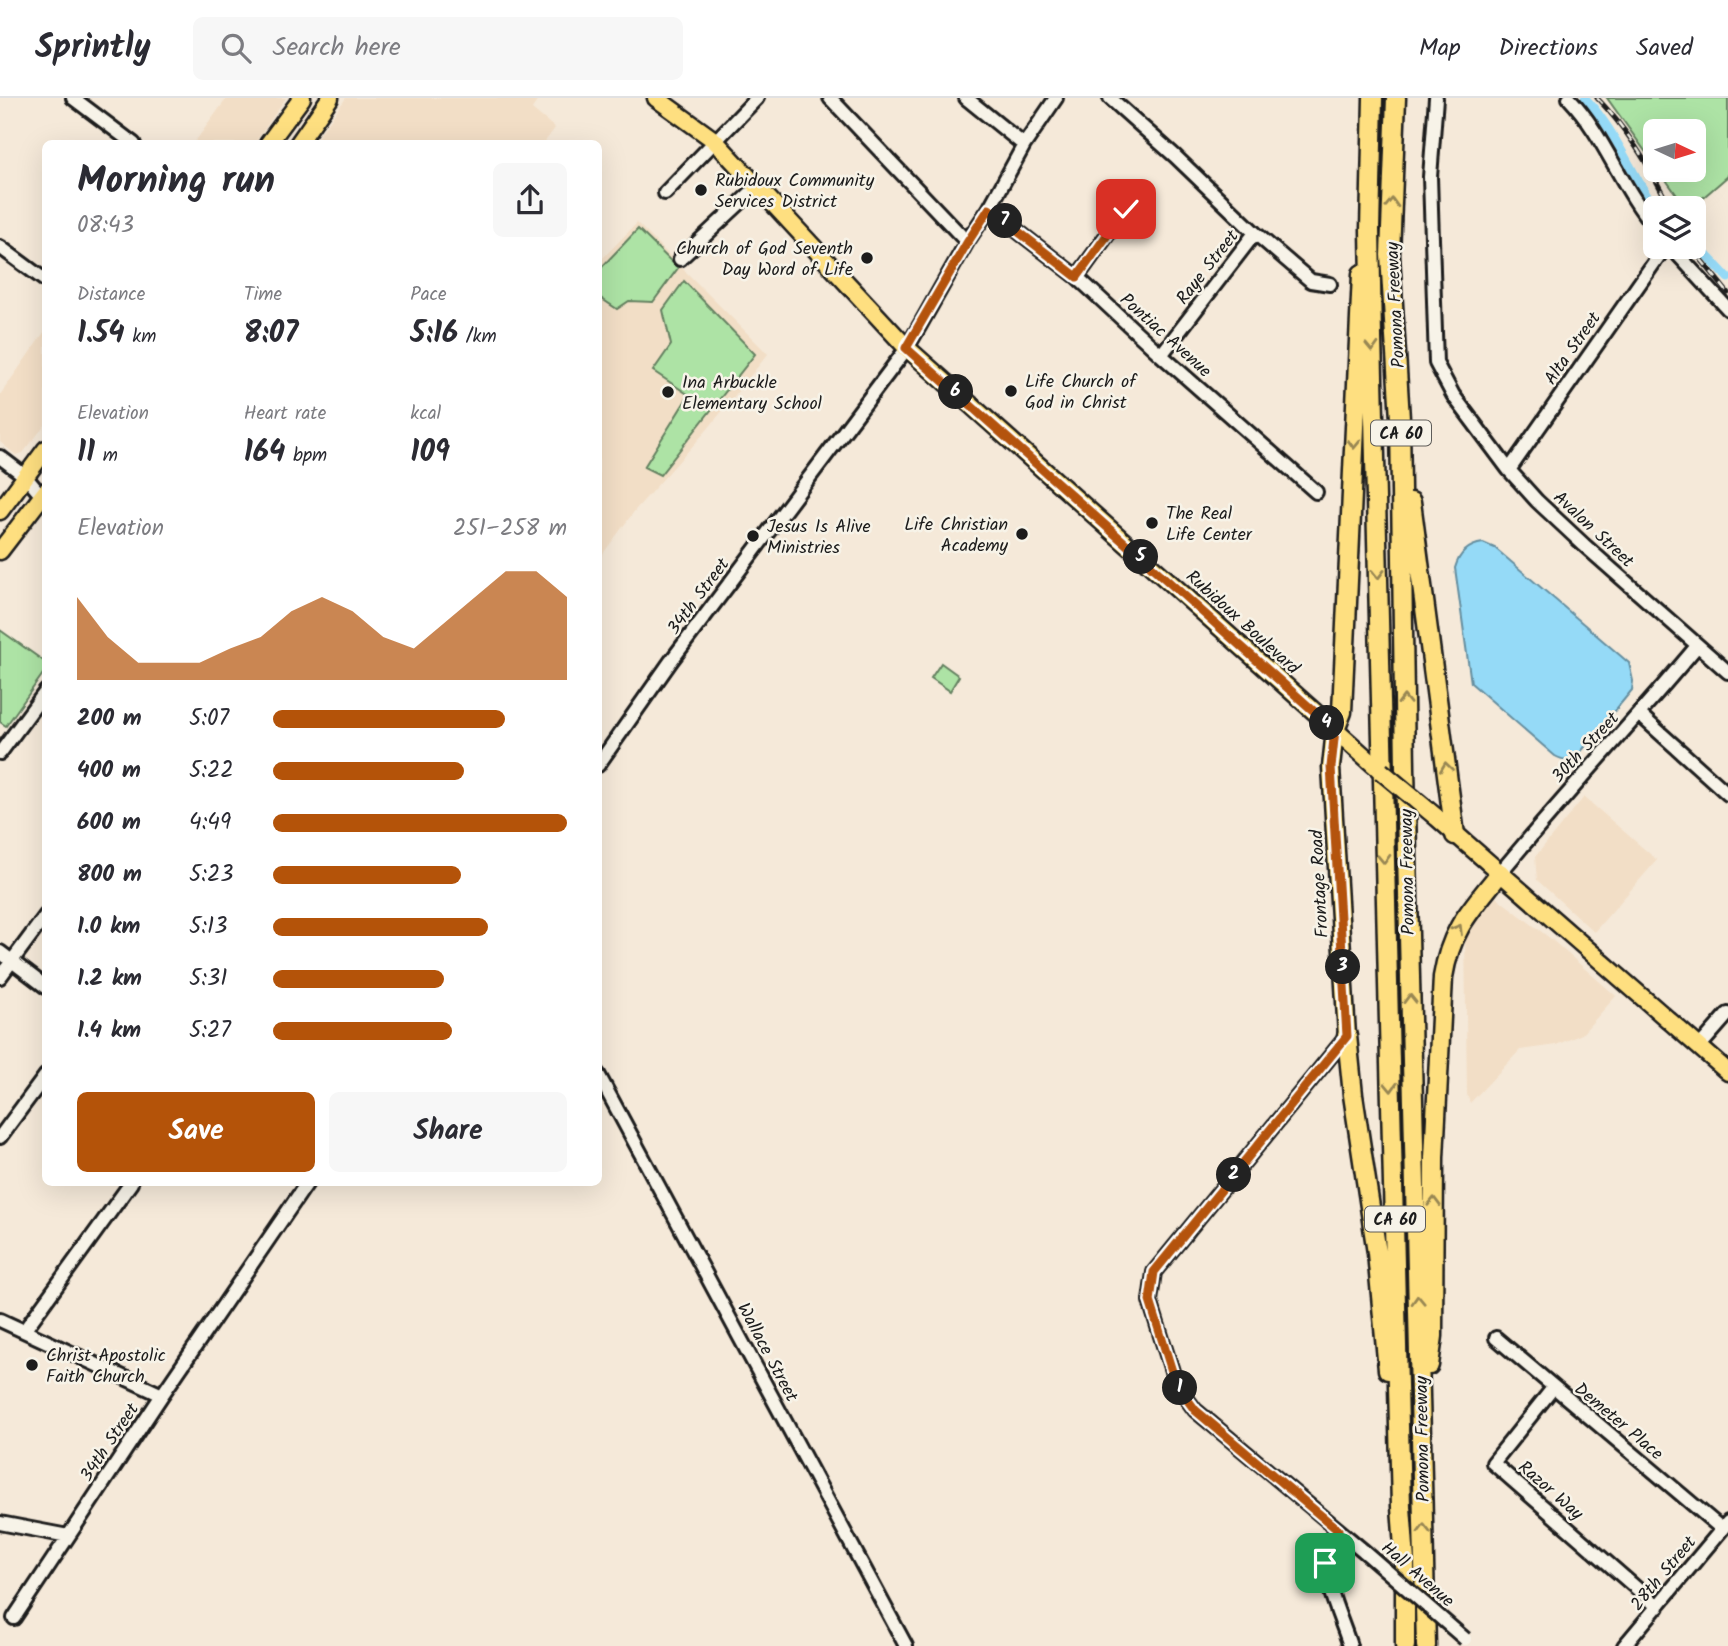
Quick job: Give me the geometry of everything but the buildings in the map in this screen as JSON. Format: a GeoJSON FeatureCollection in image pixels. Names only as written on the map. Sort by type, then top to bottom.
{"type":"FeatureCollection","features":[{"type":"Feature","properties":{"kind":"highway","name":"Pomona Freeway"},"geometry":{"type":"LineString","coordinates":[[1373,98],[1370,230],[1401,1507],[1405,1561],[1405,1646]]}},
{"type":"Feature","properties":{"kind":"highway","name":"Pomona Freeway"},"geometry":{"type":"LineString","coordinates":[[1396,98],[1390,255],[1399,375],[1405,811],[1426,1646]]}},
{"type":"Feature","properties":{"kind":"highway"},"geometry":{"type":"LineString","coordinates":[[1335,730],[1342,712],[1359,286],[1370,230]]}},
{"type":"Feature","properties":{"kind":"highway"},"geometry":{"type":"LineString","coordinates":[[1399,375],[1411,502],[1455,835]]}},
{"type":"Feature","properties":{"kind":"highway"},"geometry":{"type":"LineString","coordinates":[[1422,1417],[1433,1336],[1434,1158],[1443,976],[1447,951],[1457,929],[1500,873]]}},
{"type":"Feature","properties":{"kind":"highway"},"geometry":{"type":"LineString","coordinates":[[1347,1036],[1353,1095],[1377,1253],[1401,1507]]}},
{"type":"Feature","properties":{"kind":"main road"},"geometry":{"type":"LineString","coordinates":[[271,140],[302,98]]}},
{"type":"Feature","properties":{"kind":"main road"},"geometry":{"type":"LineString","coordinates":[[301,140],[330,98]]}},
{"type":"Feature","properties":{"kind":"main road","name":"Rubidoux Boulevard"},"geometry":{"type":"LineString","coordinates":[[656,98],[714,140],[906,348],[1357,751],[1728,1072]]}},
{"type":"Feature","properties":{"kind":"main road"},"geometry":{"type":"LineString","coordinates":[[0,511],[42,454]]}},
{"type":"Feature","properties":{"kind":"main road"},"geometry":{"type":"LineString","coordinates":[[0,551],[42,498]]}},
{"type":"Feature","properties":{"kind":"main road","name":"Frontage Road"},"geometry":{"type":"LineString","coordinates":[[1335,730],[1331,767],[1347,1036]]}},
{"type":"Feature","properties":{"kind":"street"},"geometry":{"type":"LineString","coordinates":[[73,98],[88,102],[131,140]]}},
{"type":"Feature","properties":{"kind":"street"},"geometry":{"type":"LineString","coordinates":[[665,192],[757,98]]}},
{"type":"Feature","properties":{"kind":"street"},"geometry":{"type":"LineString","coordinates":[[830,98],[967,243]]}},
{"type":"Feature","properties":{"kind":"street"},"geometry":{"type":"LineString","coordinates":[[966,98],[1024,145]]}},
{"type":"Feature","properties":{"kind":"street","name":"34th Street"},"geometry":{"type":"LineString","coordinates":[[602,759],[671,661],[906,348],[1024,145],[1056,98]]}},
{"type":"Feature","properties":{"kind":"street"},"geometry":{"type":"LineString","coordinates":[[1110,98],[1255,233],[1311,281],[1330,284]]}},
{"type":"Feature","properties":{"kind":"street","name":"Avalon Street"},"geometry":{"type":"LineString","coordinates":[[1436,98],[1430,177],[1436,363],[1453,395],[1509,470],[1584,545],[1728,672]]}},
{"type":"Feature","properties":{"kind":"street"},"geometry":{"type":"LineString","coordinates":[[1569,98],[1597,134],[1626,188],[1643,211]]}},
{"type":"Feature","properties":{"kind":"street"},"geometry":{"type":"LineString","coordinates":[[680,259],[757,187]]}},
{"type":"Feature","properties":{"kind":"street","name":"Pontiac Avenue"},"geometry":{"type":"LineString","coordinates":[[989,209],[1077,277],[1316,492]]}},
{"type":"Feature","properties":{"kind":"street"},"geometry":{"type":"LineString","coordinates":[[1077,277],[1126,209]]}},
{"type":"Feature","properties":{"kind":"street","name":"Raye Street"},"geometry":{"type":"LineString","coordinates":[[1161,355],[1255,233]]}},
{"type":"Feature","properties":{"kind":"street"},"geometry":{"type":"LineString","coordinates":[[0,247],[42,278]]}},
{"type":"Feature","properties":{"kind":"street","name":"Alta Street"},"geometry":{"type":"LineString","coordinates":[[1509,470],[1657,259]]}},
{"type":"Feature","properties":{"kind":"street"},"geometry":{"type":"LineString","coordinates":[[1682,259],[1728,309]]}},
{"type":"Feature","properties":{"kind":"street"},"geometry":{"type":"LineString","coordinates":[[0,457],[26,476],[42,494]]}},
{"type":"Feature","properties":{"kind":"street","name":"30th Street"},"geometry":{"type":"LineString","coordinates":[[1500,873],[1561,799],[1698,646]]}},
{"type":"Feature","properties":{"kind":"street"},"geometry":{"type":"LineString","coordinates":[[0,753],[42,696]]}},
{"type":"Feature","properties":{"kind":"street"},"geometry":{"type":"LineString","coordinates":[[1639,715],[1728,794]]}},
{"type":"Feature","properties":{"kind":"street"},"geometry":{"type":"LineString","coordinates":[[0,977],[42,920]]}},
{"type":"Feature","properties":{"kind":"street"},"geometry":{"type":"LineString","coordinates":[[0,952],[42,983]]}},
{"type":"Feature","properties":{"kind":"street"},"geometry":{"type":"LineString","coordinates":[[1699,1048],[1728,1014]]}},
{"type":"Feature","properties":{"kind":"street","name":"Hall Avenue"},"geometry":{"type":"LineString","coordinates":[[1347,1036],[1154,1272],[1150,1301],[1176,1384],[1195,1410],[1365,1552],[1468,1643]]}},
{"type":"Feature","properties":{"kind":"street"},"geometry":{"type":"LineString","coordinates":[[0,1137],[42,1079]]}},
{"type":"Feature","properties":{"kind":"street","name":"Wallace Street"},"geometry":{"type":"LineString","coordinates":[[602,1081],[906,1646]]}},
{"type":"Feature","properties":{"kind":"street"},"geometry":{"type":"LineString","coordinates":[[24,1331],[129,1186]]}},
{"type":"Feature","properties":{"kind":"street","name":"34th Street"},"geometry":{"type":"LineString","coordinates":[[14,1618],[305,1186]]}},
{"type":"Feature","properties":{"kind":"street"},"geometry":{"type":"LineString","coordinates":[[0,1320],[162,1395]]}},
{"type":"Feature","properties":{"kind":"street","name":"Demeter Place"},"geometry":{"type":"LineString","coordinates":[[1496,1338],[1553,1388],[1725,1526]]}},
{"type":"Feature","properties":{"kind":"street","name":"Razor Way"},"geometry":{"type":"LineString","coordinates":[[1553,1388],[1493,1463],[1658,1607]]}},
{"type":"Feature","properties":{"kind":"street"},"geometry":{"type":"LineString","coordinates":[[0,1523],[68,1535]]}},
{"type":"Feature","properties":{"kind":"street","name":"28th Street"},"geometry":{"type":"LineString","coordinates":[[1624,1646],[1725,1526]]}},
{"type":"Feature","properties":{"kind":"street"},"geometry":{"type":"LineString","coordinates":[[1338,1530],[1328,1548],[1325,1563],[1350,1646]]}},
{"type":"Feature","properties":{"kind":"shaded area"},"geometry":{"type":"Polygon","coordinates":[[[227,98],[286,98],[257,140],[196,140],[227,98]]]}},
{"type":"Feature","properties":{"kind":"shaded area"},"geometry":{"type":"Polygon","coordinates":[[[346,98],[539,98],[532,109],[555,128],[546,140],[315,140],[346,98]]]}},
{"type":"Feature","properties":{"kind":"shaded area","name":"Ina Arbuckle Elementary School"},"geometry":{"type":"Polygon","coordinates":[[[637,223],[768,354],[707,430],[636,509],[602,555],[602,259],[637,223]]]}},
{"type":"Feature","properties":{"kind":"shaded area"},"geometry":{"type":"Polygon","coordinates":[[[42,335],[42,429],[23,453],[16,455],[0,442],[0,395],[42,335]]]}},
{"type":"Feature","properties":{"kind":"shaded area"},"geometry":{"type":"Polygon","coordinates":[[[1584,797],[1657,860],[1594,932],[1537,880],[1535,857],[1584,797]]]}},
{"type":"Feature","properties":{"kind":"shaded area"},"geometry":{"type":"Polygon","coordinates":[[[1496,897],[1551,939],[1616,996],[1582,1034],[1556,1045],[1520,1050],[1470,1103],[1467,1094],[1465,931],[1496,897]]]}},
{"type":"Feature","properties":{"kind":"green space"},"geometry":{"type":"Polygon","coordinates":[[[1607,98],[1728,98],[1728,176],[1705,196],[1677,196],[1668,182],[1706,182],[1706,119],[1643,119],[1643,148],[1607,98]]]}},
{"type":"Feature","properties":{"kind":"green space"},"geometry":{"type":"Polygon","coordinates":[[[638,229],[678,268],[653,302],[629,301],[617,309],[602,299],[602,267],[638,229]]]}},
{"type":"Feature","properties":{"kind":"green space"},"geometry":{"type":"Polygon","coordinates":[[[684,281],[755,354],[660,475],[644,467],[689,395],[653,371],[671,345],[663,310],[684,281]]]}},
{"type":"Feature","properties":{"kind":"green space"},"geometry":{"type":"Polygon","coordinates":[[[0,630],[42,660],[42,675],[6,726],[0,722],[0,630]]]}},
{"type":"Feature","properties":{"kind":"green space"},"geometry":{"type":"Polygon","coordinates":[[[941,663],[959,676],[950,691],[931,678],[941,663]]]}},
{"type":"Feature","properties":{"kind":"water"},"geometry":{"type":"Polygon","coordinates":[[[1483,543],[1495,548],[1629,663],[1632,690],[1573,758],[1555,756],[1471,683],[1455,568],[1465,551],[1483,543]]]}},
{"type":"Feature","properties":{"kind":"waterway"},"geometry":{"type":"LineString","coordinates":[[1585,98],[1614,138],[1647,196]]}},
{"type":"Feature","properties":{"kind":"waterway"},"geometry":{"type":"LineString","coordinates":[[1706,255],[1728,278]]}},
{"type":"Feature","properties":{"kind":"railway"},"geometry":{"type":"LineString","coordinates":[[1597,98],[1638,150],[1664,196]]}},
{"type":"Feature","properties":{"kind":"railway"},"geometry":{"type":"LineString","coordinates":[[1701,259],[1728,293]]}},
{"type":"Feature","properties":{"kind":"place","name":"Rubidoux Community Services District"},"geometry":{"type":"Point","coordinates":[701,190]}},
{"type":"Feature","properties":{"kind":"place","name":"Church of God Seventh Day Word of Life"},"geometry":{"type":"Point","coordinates":[867,258]}},
{"type":"Feature","properties":{"kind":"place","name":"Life Church of God in Christ"},"geometry":{"type":"Point","coordinates":[1011,391]}},
{"type":"Feature","properties":{"kind":"place","name":"Ina Arbuckle Elementary School"},"geometry":{"type":"Point","coordinates":[668,392]}},
{"type":"Feature","properties":{"kind":"place","name":"The Real Life Center"},"geometry":{"type":"Point","coordinates":[1152,523]}},
{"type":"Feature","properties":{"kind":"place","name":"Life Christian Academy"},"geometry":{"type":"Point","coordinates":[1022,534]}},
{"type":"Feature","properties":{"kind":"place","name":"Jesus Is Alive Ministries"},"geometry":{"type":"Point","coordinates":[753,536]}},
{"type":"Feature","properties":{"kind":"place","name":"Christ Apostolic Faith Church"},"geometry":{"type":"Point","coordinates":[32,1365]}},
{"type":"Feature","properties":{"kind":"route"},"geometry":{"type":"LineString","coordinates":[[1126,209],[1077,277],[989,209],[906,348],[1335,730],[1331,767],[1347,1036],[1154,1272],[1150,1301],[1176,1384],[1195,1410],[1338,1530],[1328,1548],[1325,1563]]}}]}
